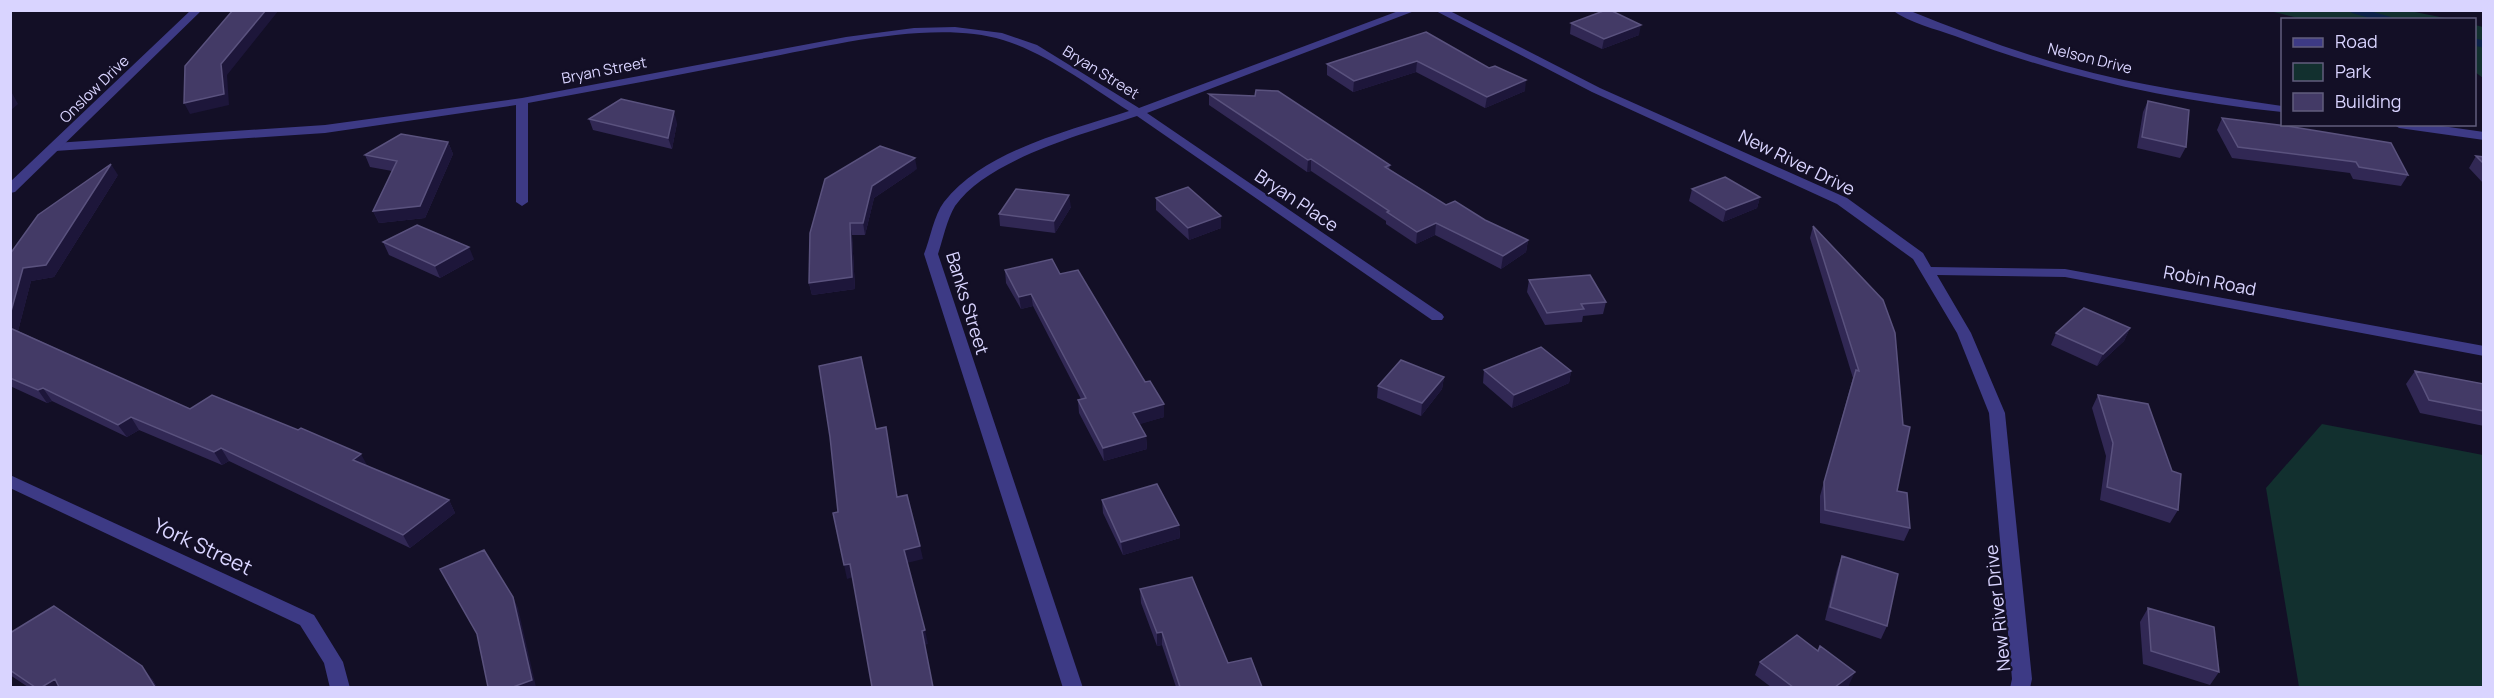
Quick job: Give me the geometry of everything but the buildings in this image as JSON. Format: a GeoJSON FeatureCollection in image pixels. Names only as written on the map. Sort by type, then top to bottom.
{"type":"FeatureCollection","features":[{"type":"Feature","properties":{"kind":"street","name":"Onslow Drive"},"geometry":{"type":"LineString","coordinates":[[10,189],[197,10]]}},
{"type":"Feature","properties":{"kind":"street","name":"Banks Street"},"geometry":{"type":"LineString","coordinates":[[1073,687],[931,255],[949,205],[978,177],[1034,147],[1138,112],[1412,10]]}},
{"type":"Feature","properties":{"kind":"street","name":"New River Drive"},"geometry":{"type":"LineString","coordinates":[[1439,10],[1596,90],[1842,201],[1918,256],[1964,333],[1997,412],[2022,679],[2020,687]]}},
{"type":"Feature","properties":{"kind":"street","name":"Nelson Drive"},"geometry":{"type":"LineString","coordinates":[[1898,10],[2016,53],[2088,75],[2211,99],[2281,109]]}},
{"type":"Feature","properties":{"kind":"street","name":"Bryan Street"},"geometry":{"type":"LineString","coordinates":[[55,147],[325,129],[522,101],[846,40],[914,31],[955,30],[1002,36],[1033,47],[1138,112]]}},
{"type":"Feature","properties":{"kind":"street"},"geometry":{"type":"LineString","coordinates":[[522,101],[522,202]]}},
{"type":"Feature","properties":{"kind":"street","name":"Bryan Place"},"geometry":{"type":"LineString","coordinates":[[1138,112],[1437,317]]}},
{"type":"Feature","properties":{"kind":"street"},"geometry":{"type":"LineString","coordinates":[[2413,126],[2484,136]]}},
{"type":"Feature","properties":{"kind":"street","name":"Robin Road"},"geometry":{"type":"LineString","coordinates":[[1927,271],[2065,273],[2484,351]]}},
{"type":"Feature","properties":{"kind":"street","name":"York Street"},"geometry":{"type":"LineString","coordinates":[[10,481],[307,620],[333,662],[340,687]]}},
{"type":"Feature","properties":{"kind":"green space"},"geometry":{"type":"Polygon","coordinates":[[[2270,11],[2410,11],[2445,18],[2298,18],[2270,11]]]}},
{"type":"Feature","properties":{"kind":"green space"},"geometry":{"type":"Polygon","coordinates":[[[2476,25],[2483,27],[2483,78],[2476,73],[2476,25]]]}},
{"type":"Feature","properties":{"kind":"green space"},"geometry":{"type":"Polygon","coordinates":[[[2322,424],[2483,455],[2483,687],[2299,687],[2266,488],[2322,424]]]}},
{"type":"Feature","properties":{"kind":"waterway"},"geometry":{"type":"LineString","coordinates":[[2354,10],[2382,18]]}},
{"type":"Feature","properties":{"kind":"waterway"},"geometry":{"type":"LineString","coordinates":[[2476,42],[2484,44]]}}]}
